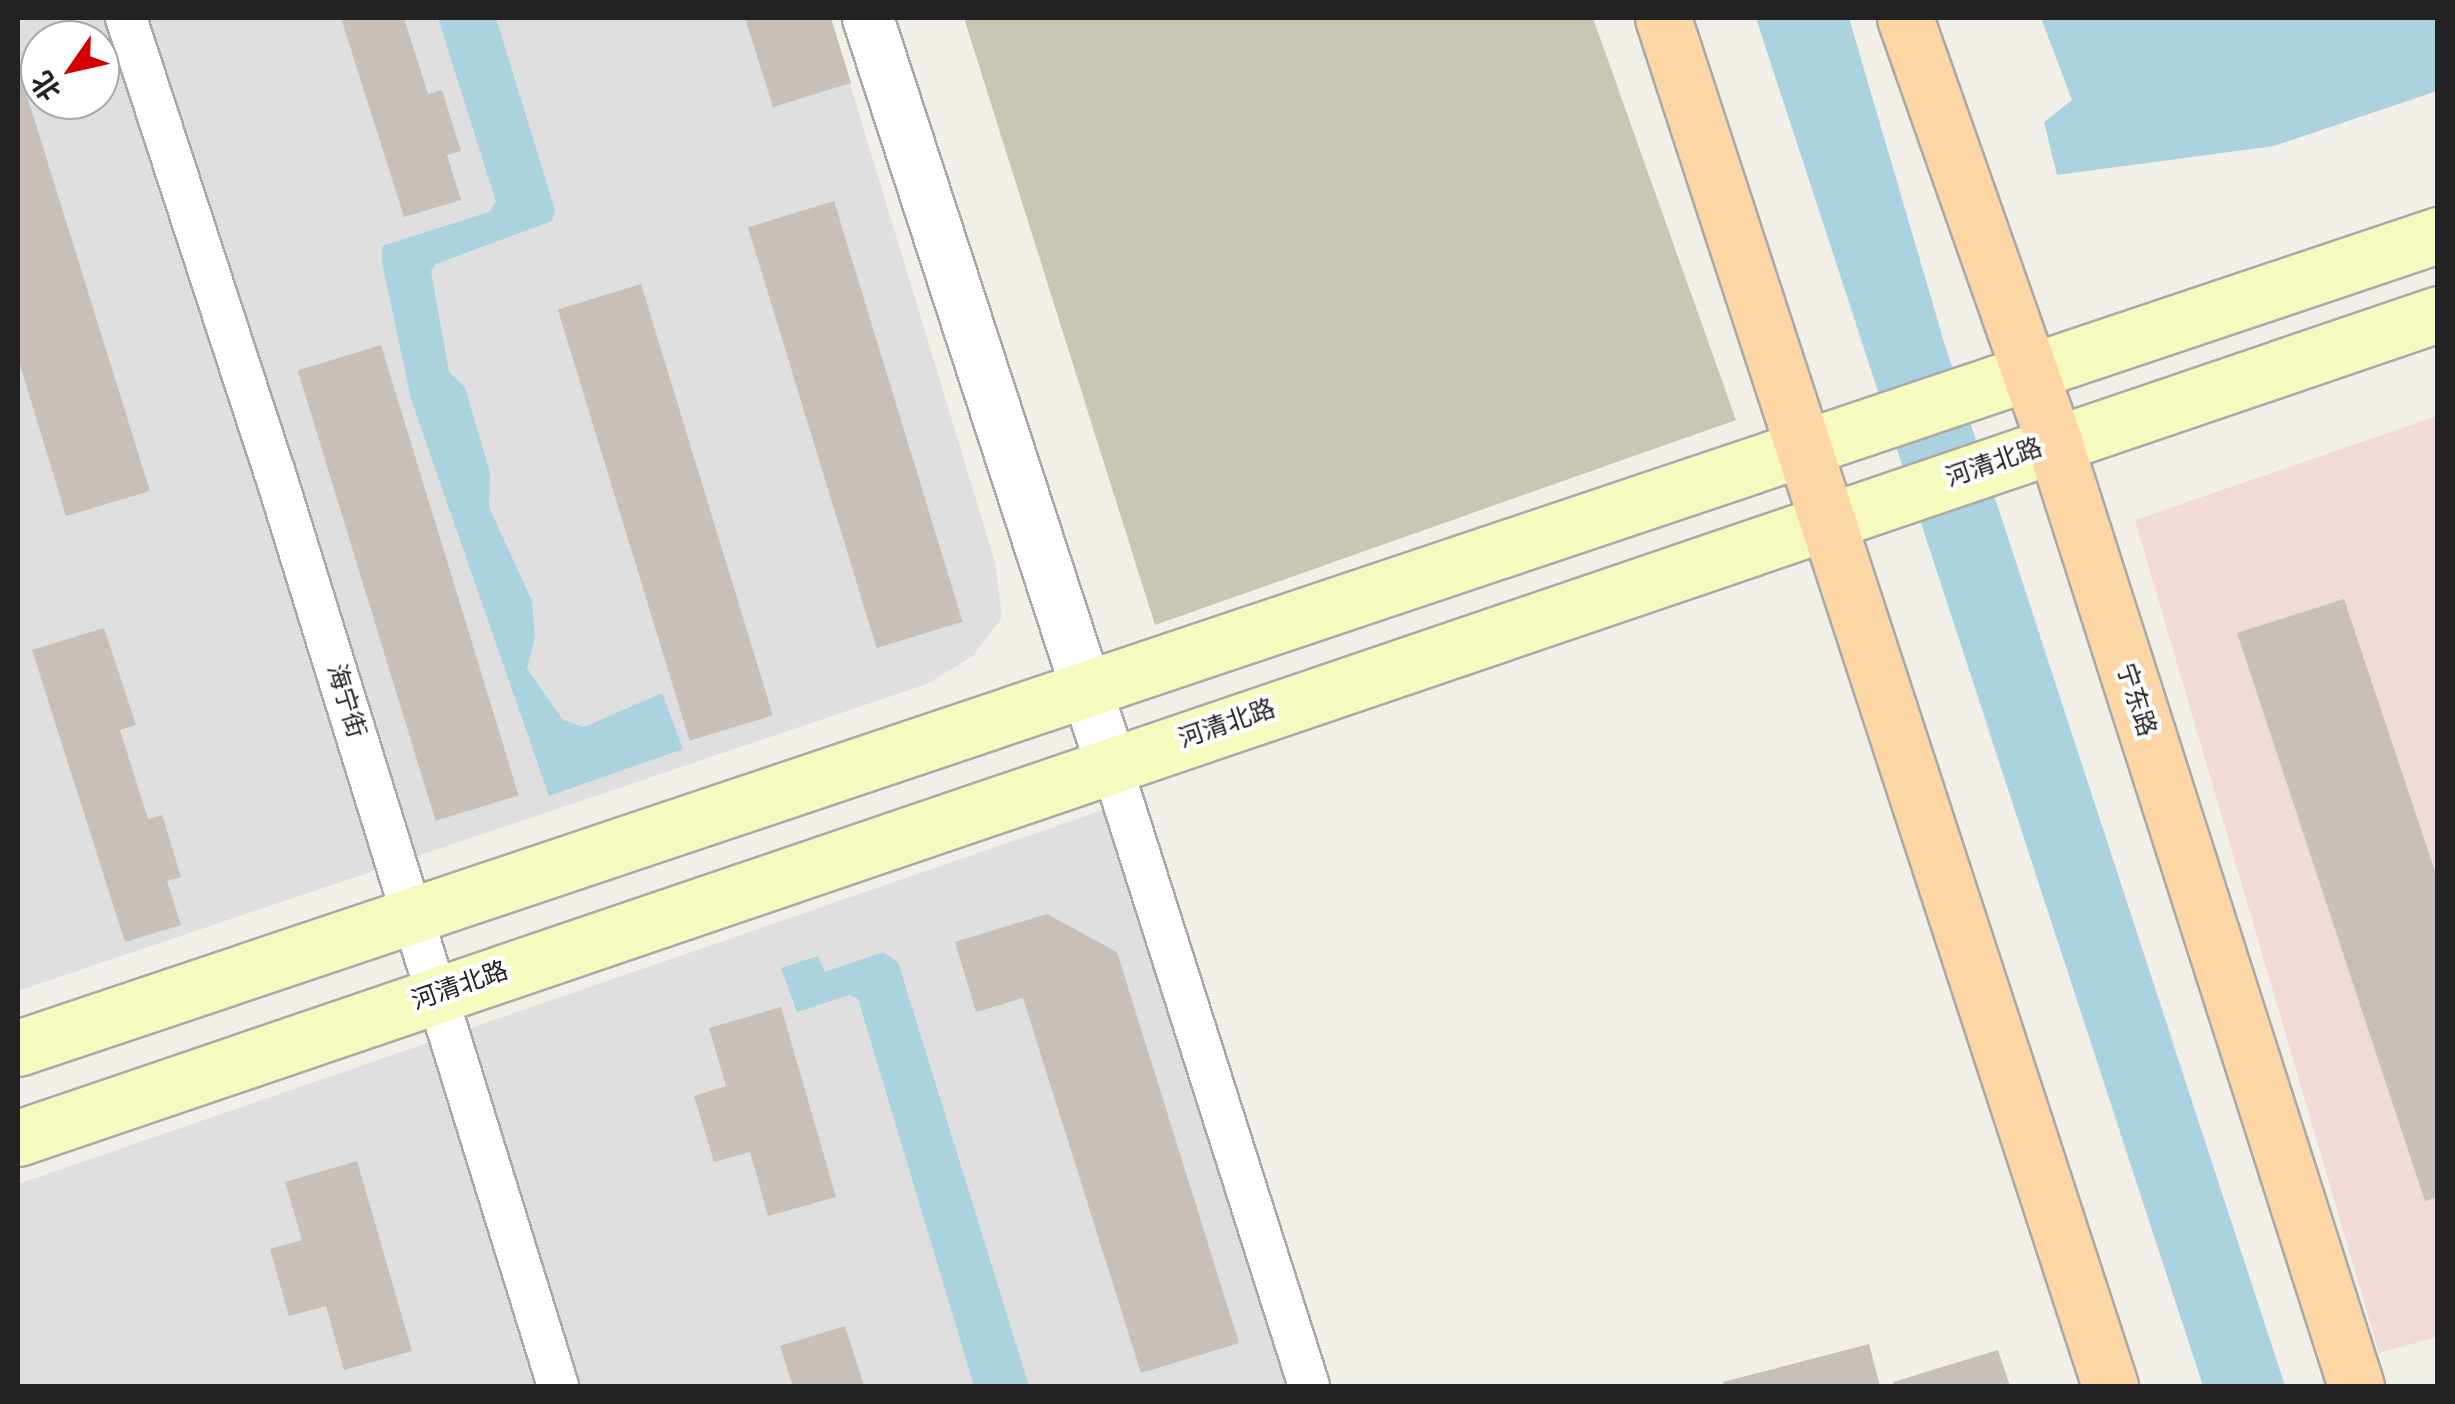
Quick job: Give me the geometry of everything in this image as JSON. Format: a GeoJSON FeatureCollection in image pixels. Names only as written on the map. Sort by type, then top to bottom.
{"type":"FeatureCollection","features":[{"type":"Feature","properties":{"kind":"main road"},"geometry":{"type":"LineString","coordinates":[[1663,18],[2110,1386]]}},
{"type":"Feature","properties":{"kind":"main road","name":"宁东路"},"geometry":{"type":"LineString","coordinates":[[1905,18],[2054,442],[2356,1386]]}},
{"type":"Feature","properties":{"kind":"main road"},"geometry":{"type":"LineString","coordinates":[[18,1048],[2031,377],[2438,236]]}},
{"type":"Feature","properties":{"kind":"main road","name":"河清北路"},"geometry":{"type":"LineString","coordinates":[[18,1138],[2438,314]]}},
{"type":"Feature","properties":{"kind":"street","name":"海宁街"},"geometry":{"type":"LineString","coordinates":[[126,18],[438,994],[558,1386]]}},
{"type":"Feature","properties":{"kind":"street"},"geometry":{"type":"LineString","coordinates":[[868,18],[1309,1386]]}},
{"type":"Feature","properties":{"kind":"shaded area"},"geometry":{"type":"Polygon","coordinates":[[[18,18],[830,18],[995,562],[1002,617],[973,656],[927,684],[18,991],[18,18]]]}},
{"type":"Feature","properties":{"kind":"shaded area"},"geometry":{"type":"Polygon","coordinates":[[[964,18],[1593,18],[1736,420],[1155,625],[964,18]]]}},
{"type":"Feature","properties":{"kind":"shaded area"},"geometry":{"type":"Polygon","coordinates":[[[2437,416],[2437,1337],[2379,1353],[2135,520],[2437,416]]]}},
{"type":"Feature","properties":{"kind":"shaded area"},"geometry":{"type":"Polygon","coordinates":[[[1106,809],[1292,1386],[18,1386],[18,1184],[1106,809]]]}},
{"type":"Feature","properties":{"kind":"water"},"geometry":{"type":"Polygon","coordinates":[[[438,18],[496,18],[555,210],[552,221],[436,264],[431,271],[449,372],[465,388],[490,472],[489,507],[532,601],[535,637],[527,668],[563,720],[584,727],[662,693],[683,749],[549,796],[411,399],[382,262],[382,246],[489,212],[496,202],[438,18]]]}},
{"type":"Feature","properties":{"kind":"water"},"geometry":{"type":"Polygon","coordinates":[[[1756,18],[1849,18],[1944,342],[2285,1386],[2203,1386],[1756,18]]]}},
{"type":"Feature","properties":{"kind":"water"},"geometry":{"type":"Polygon","coordinates":[[[2041,18],[2437,18],[2437,91],[2274,146],[2057,175],[2044,122],[2072,100],[2041,18]]]}},
{"type":"Feature","properties":{"kind":"water"},"geometry":{"type":"Polygon","coordinates":[[[883,952],[898,962],[1029,1386],[974,1386],[858,999],[849,995],[797,1012],[781,968],[818,956],[825,972],[883,952]]]}},
{"type":"Feature","properties":{"kind":"building"},"geometry":{"type":"Polygon","coordinates":[[[341,18],[404,18],[428,94],[442,90],[461,151],[447,155],[461,200],[404,217],[341,18]]]}},
{"type":"Feature","properties":{"kind":"building"},"geometry":{"type":"Polygon","coordinates":[[[745,18],[831,18],[851,83],[773,107],[745,18]]]}},
{"type":"Feature","properties":{"kind":"building"},"geometry":{"type":"Polygon","coordinates":[[[18,67],[20,120],[34,120],[150,491],[66,516],[18,358],[18,67]]]}},
{"type":"Feature","properties":{"kind":"building"},"geometry":{"type":"Polygon","coordinates":[[[834,201],[963,622],[877,648],[748,227],[834,201]]]}},
{"type":"Feature","properties":{"kind":"building"},"geometry":{"type":"Polygon","coordinates":[[[641,284],[773,715],[690,741],[558,309],[641,284]]]}},
{"type":"Feature","properties":{"kind":"building"},"geometry":{"type":"Polygon","coordinates":[[[381,345],[519,795],[436,821],[298,370],[381,345]]]}},
{"type":"Feature","properties":{"kind":"building"},"geometry":{"type":"Polygon","coordinates":[[[2344,599],[2438,880],[2438,1197],[2425,1201],[2237,633],[2344,599]]]}},
{"type":"Feature","properties":{"kind":"building"},"geometry":{"type":"Polygon","coordinates":[[[104,628],[136,725],[120,730],[148,819],[162,815],[181,877],[167,881],[181,925],[125,942],[32,650],[104,628]]]}},
{"type":"Feature","properties":{"kind":"building"},"geometry":{"type":"Polygon","coordinates":[[[1047,914],[1117,952],[1239,1343],[1141,1373],[1023,998],[976,1012],[955,942],[1047,914]]]}},
{"type":"Feature","properties":{"kind":"building"},"geometry":{"type":"Polygon","coordinates":[[[781,1007],[836,1197],[768,1216],[750,1152],[714,1162],[694,1096],[726,1086],[709,1028],[781,1007]]]}},
{"type":"Feature","properties":{"kind":"building"},"geometry":{"type":"Polygon","coordinates":[[[357,1161],[412,1351],[344,1370],[326,1306],[289,1316],[270,1249],[302,1240],[285,1182],[357,1161]]]}},
{"type":"Feature","properties":{"kind":"building"},"geometry":{"type":"Polygon","coordinates":[[[845,1326],[864,1386],[793,1386],[780,1346],[845,1326]]]}},
{"type":"Feature","properties":{"kind":"building"},"geometry":{"type":"Polygon","coordinates":[[[1869,1344],[1880,1386],[1724,1386],[1723,1382],[1869,1344]]]}},
{"type":"Feature","properties":{"kind":"building"},"geometry":{"type":"Polygon","coordinates":[[[1998,1350],[2010,1386],[1894,1386],[1893,1382],[1998,1350]]]}}]}
